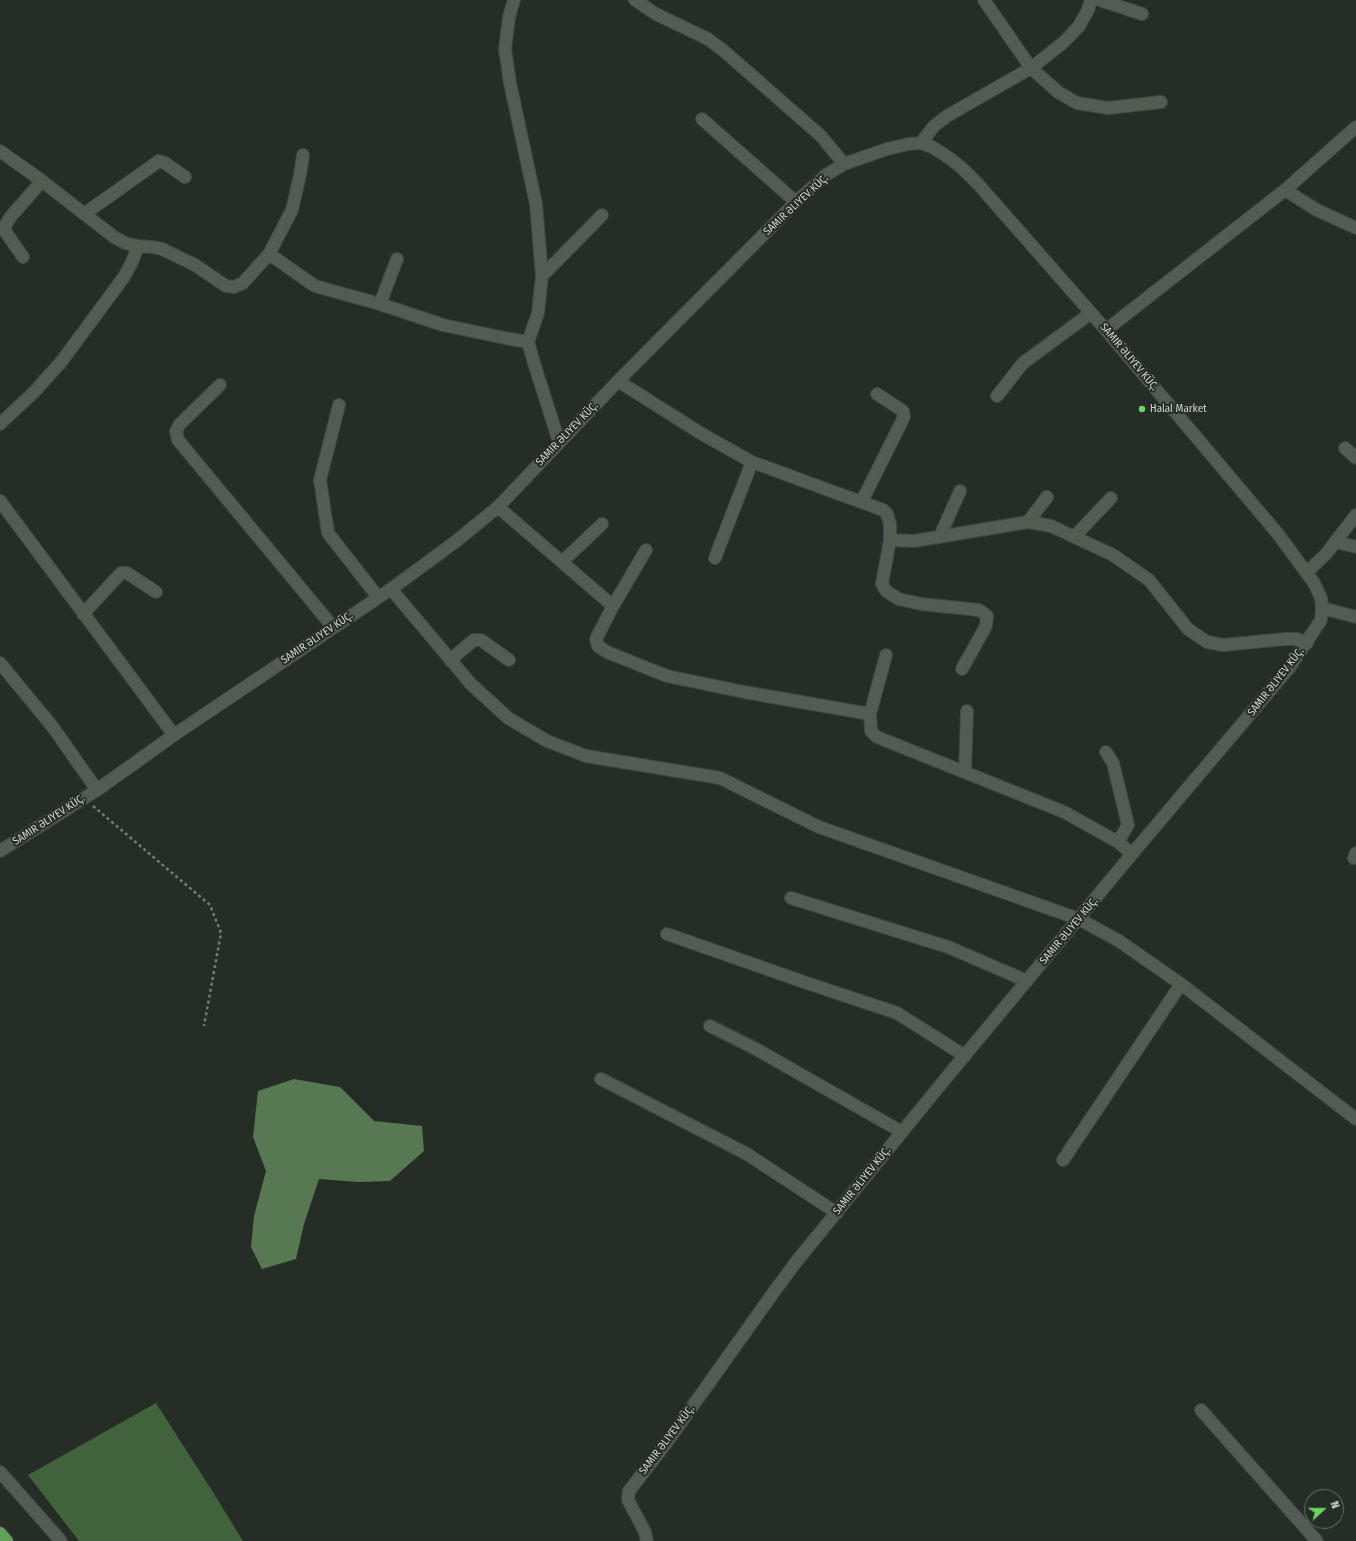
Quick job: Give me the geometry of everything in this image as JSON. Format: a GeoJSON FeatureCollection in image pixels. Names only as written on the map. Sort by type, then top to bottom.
{"type":"FeatureCollection","features":[{"type":"Feature","properties":{"kind":"highway"},"geometry":{"type":"LineString","coordinates":[[0,1533],[7,1541]]}},
{"type":"Feature","properties":{"kind":"street"},"geometry":{"type":"LineString","coordinates":[[514,0],[509,17],[505,49],[510,83],[536,204],[542,276],[538,313],[528,342],[559,442]]}},
{"type":"Feature","properties":{"kind":"street"},"geometry":{"type":"LineString","coordinates":[[635,0],[656,14],[708,39],[724,51],[821,136],[844,164]]}},
{"type":"Feature","properties":{"kind":"street"},"geometry":{"type":"LineString","coordinates":[[984,0],[1031,68],[1058,92],[1077,103],[1108,108],[1161,102]]}},
{"type":"Feature","properties":{"kind":"street"},"geometry":{"type":"LineString","coordinates":[[921,143],[934,126],[947,116],[1031,68],[1064,42],[1079,26],[1088,10],[1091,0]]}},
{"type":"Feature","properties":{"kind":"street"},"geometry":{"type":"LineString","coordinates":[[1100,0],[1142,14]]}},
{"type":"Feature","properties":{"kind":"street"},"geometry":{"type":"LineString","coordinates":[[702,119],[796,202]]}},
{"type":"Feature","properties":{"kind":"street"},"geometry":{"type":"LineString","coordinates":[[1106,330],[1285,190],[1356,127]]}},
{"type":"Feature","properties":{"kind":"street","name":"SAMIR ƏLIYEV KÜÇ."},"geometry":{"type":"LineString","coordinates":[[0,851],[97,790],[174,735],[391,589],[498,507],[618,381],[796,202],[826,175],[844,164],[887,149],[921,143],[945,154],[978,184],[1106,330],[1278,534],[1314,583],[1321,598],[1321,620],[1289,668],[1132,854],[902,1132],[780,1283],[667,1442],[629,1491],[628,1500],[645,1532],[647,1541]]}},
{"type":"Feature","properties":{"kind":"street"},"geometry":{"type":"LineString","coordinates":[[3,157],[42,181],[114,237],[124,243],[138,246],[152,246],[162,249],[195,265],[226,286],[234,287],[243,283],[269,254],[292,210],[303,155]]}},
{"type":"Feature","properties":{"kind":"street"},"geometry":{"type":"LineString","coordinates":[[84,214],[159,161],[165,163],[185,177]]}},
{"type":"Feature","properties":{"kind":"street"},"geometry":{"type":"LineString","coordinates":[[23,257],[5,231],[6,224],[12,214],[42,181]]}},
{"type":"Feature","properties":{"kind":"street"},"geometry":{"type":"LineString","coordinates":[[1285,190],[1317,210],[1356,228]]}},
{"type":"Feature","properties":{"kind":"street"},"geometry":{"type":"LineString","coordinates":[[542,276],[602,215]]}},
{"type":"Feature","properties":{"kind":"street"},"geometry":{"type":"LineString","coordinates":[[0,424],[34,392],[62,362],[124,277],[138,246]]}},
{"type":"Feature","properties":{"kind":"street"},"geometry":{"type":"LineString","coordinates":[[269,254],[316,286],[380,304],[442,325],[528,342]]}},
{"type":"Feature","properties":{"kind":"street"},"geometry":{"type":"LineString","coordinates":[[380,304],[397,259]]}},
{"type":"Feature","properties":{"kind":"street"},"geometry":{"type":"LineString","coordinates":[[997,396],[1023,363],[1091,313]]}},
{"type":"Feature","properties":{"kind":"street"},"geometry":{"type":"LineString","coordinates":[[618,381],[702,434],[752,462],[862,501],[883,510],[887,514],[890,524],[890,540],[882,584],[886,591],[899,598],[921,604],[979,610],[986,616],[986,626],[962,669]]}},
{"type":"Feature","properties":{"kind":"street"},"geometry":{"type":"LineString","coordinates":[[220,385],[180,424],[176,431],[178,440],[333,627]]}},
{"type":"Feature","properties":{"kind":"street"},"geometry":{"type":"LineString","coordinates":[[862,501],[904,418],[903,411],[877,394]]}},
{"type":"Feature","properties":{"kind":"street"},"geometry":{"type":"LineString","coordinates":[[339,405],[320,480],[328,533],[378,597]]}},
{"type":"Feature","properties":{"kind":"street"},"geometry":{"type":"LineString","coordinates":[[1345,448],[1356,458]]}},
{"type":"Feature","properties":{"kind":"street"},"geometry":{"type":"LineString","coordinates":[[715,558],[752,462]]}},
{"type":"Feature","properties":{"kind":"street"},"geometry":{"type":"LineString","coordinates":[[940,536],[960,491]]}},
{"type":"Feature","properties":{"kind":"street"},"geometry":{"type":"LineString","coordinates":[[1028,522],[1047,497]]}},
{"type":"Feature","properties":{"kind":"street"},"geometry":{"type":"LineString","coordinates":[[1074,537],[1111,498]]}},
{"type":"Feature","properties":{"kind":"street"},"geometry":{"type":"LineString","coordinates":[[0,501],[174,735]]}},
{"type":"Feature","properties":{"kind":"street"},"geometry":{"type":"LineString","coordinates":[[498,507],[612,606]]}},
{"type":"Feature","properties":{"kind":"street"},"geometry":{"type":"LineString","coordinates":[[1307,572],[1336,542],[1356,515]]}},
{"type":"Feature","properties":{"kind":"street"},"geometry":{"type":"LineString","coordinates":[[890,540],[914,541],[1028,522],[1051,526],[1113,555],[1149,580],[1188,629],[1207,642],[1223,645],[1297,639],[1307,643]]}},
{"type":"Feature","properties":{"kind":"street"},"geometry":{"type":"LineString","coordinates":[[562,562],[602,524]]}},
{"type":"Feature","properties":{"kind":"street"},"geometry":{"type":"LineString","coordinates":[[1336,542],[1356,547]]}},
{"type":"Feature","properties":{"kind":"street"},"geometry":{"type":"LineString","coordinates":[[646,550],[612,606],[596,638],[598,646],[607,652],[667,676],[744,692],[870,714]]}},
{"type":"Feature","properties":{"kind":"street"},"geometry":{"type":"LineString","coordinates":[[83,614],[121,573],[127,573],[156,592]]}},
{"type":"Feature","properties":{"kind":"street"},"geometry":{"type":"LineString","coordinates":[[391,589],[471,684],[508,718],[547,741],[586,756],[720,778],[819,827],[1079,919],[1119,941],[1181,984],[1356,1119]]}},
{"type":"Feature","properties":{"kind":"street"},"geometry":{"type":"LineString","coordinates":[[1322,608],[1356,617]]}},
{"type":"Feature","properties":{"kind":"street"},"geometry":{"type":"LineString","coordinates":[[450,660],[474,640],[480,640],[509,660]]}},
{"type":"Feature","properties":{"kind":"street"},"geometry":{"type":"LineString","coordinates":[[886,655],[870,714],[871,731],[877,737],[965,771],[1064,812],[1118,842],[1132,854]]}},
{"type":"Feature","properties":{"kind":"street"},"geometry":{"type":"LineString","coordinates":[[0,663],[52,726],[97,790]]}},
{"type":"Feature","properties":{"kind":"street"},"geometry":{"type":"LineString","coordinates":[[965,771],[967,711]]}},
{"type":"Feature","properties":{"kind":"street"},"geometry":{"type":"LineString","coordinates":[[1106,752],[1112,763],[1128,826],[1118,842]]}},
{"type":"Feature","properties":{"kind":"street"},"geometry":{"type":"LineString","coordinates":[[791,898],[948,947],[1027,981]]}},
{"type":"Feature","properties":{"kind":"street"},"geometry":{"type":"LineString","coordinates":[[667,934],[897,1013],[965,1056]]}},
{"type":"Feature","properties":{"kind":"street"},"geometry":{"type":"LineString","coordinates":[[1063,1160],[1181,984]]}},
{"type":"Feature","properties":{"kind":"street"},"geometry":{"type":"LineString","coordinates":[[710,1026],[756,1049],[902,1132]]}},
{"type":"Feature","properties":{"kind":"street"},"geometry":{"type":"LineString","coordinates":[[601,1080],[747,1154],[837,1213]]}},
{"type":"Feature","properties":{"kind":"street"},"geometry":{"type":"LineString","coordinates":[[1201,1410],[1317,1541]]}},
{"type":"Feature","properties":{"kind":"street"},"geometry":{"type":"LineString","coordinates":[[0,1472],[61,1541]]}},
{"type":"Feature","properties":{"kind":"path"},"geometry":{"type":"LineString","coordinates":[[86,797],[107,819],[210,905],[221,933],[204,1026]]}},
{"type":"Feature","properties":{"kind":"shaded area"},"geometry":{"type":"Polygon","coordinates":[[[294,1079],[340,1087],[374,1121],[422,1126],[424,1151],[390,1181],[358,1182],[319,1179],[304,1224],[296,1259],[262,1269],[251,1247],[254,1216],[266,1171],[253,1137],[258,1091],[294,1079]]]}},
{"type":"Feature","properties":{"kind":"shaded area"},"geometry":{"type":"Polygon","coordinates":[[[156,1403],[243,1541],[79,1541],[28,1475],[156,1403]]]}},
{"type":"Feature","properties":{"kind":"place","name":"Halal Market"},"geometry":{"type":"Point","coordinates":[1142,409]}}]}
